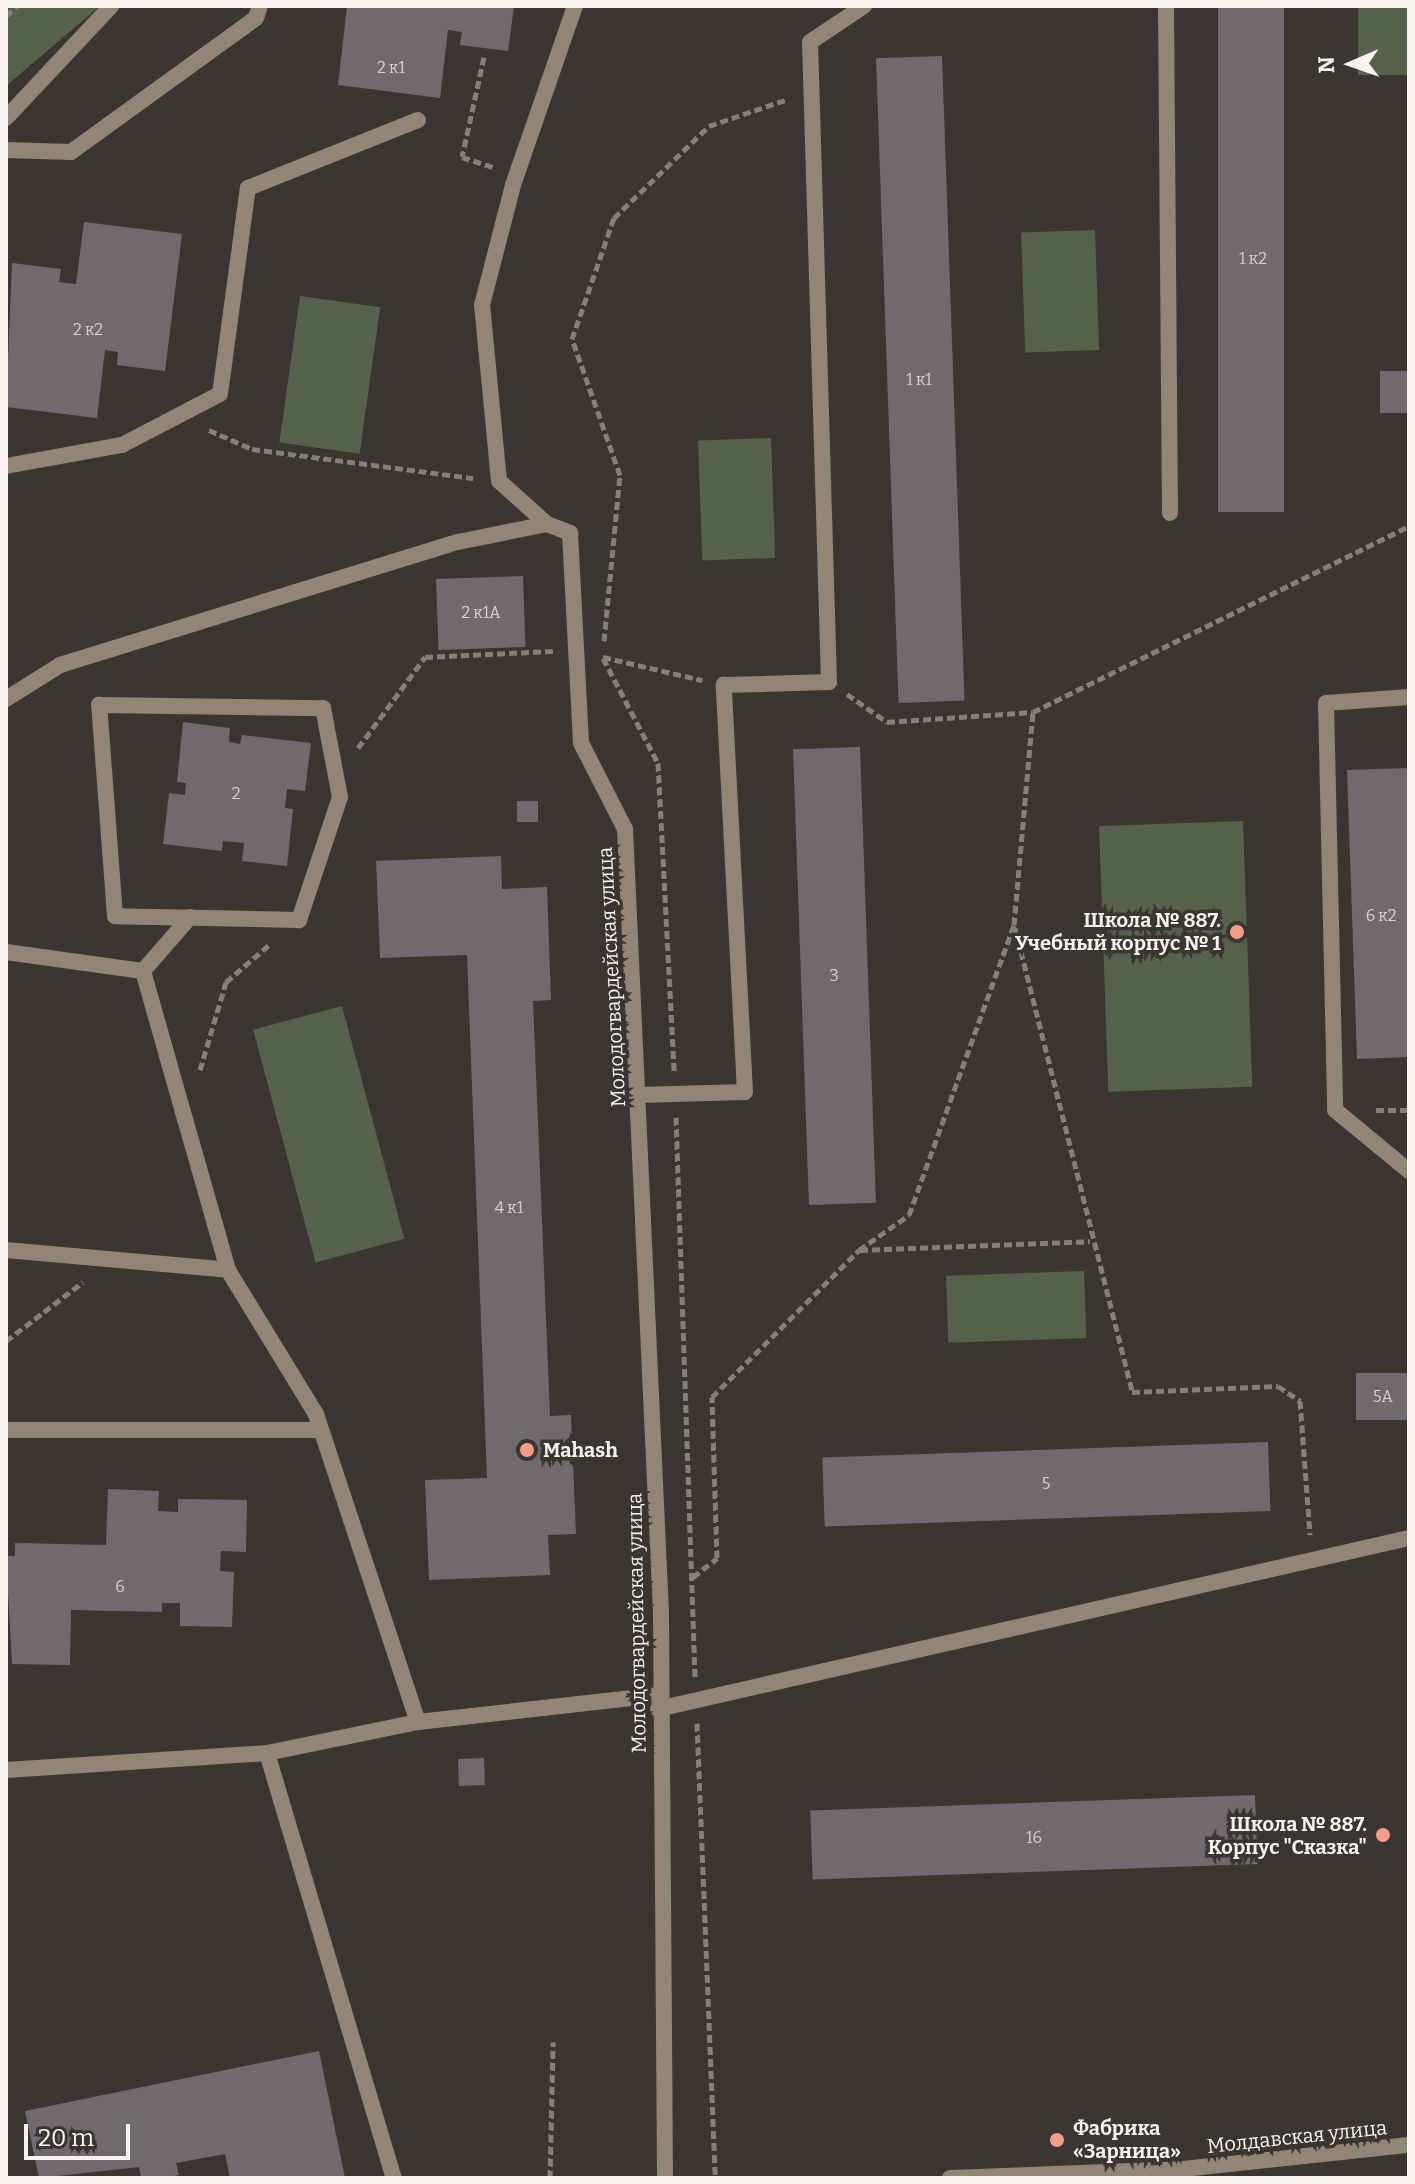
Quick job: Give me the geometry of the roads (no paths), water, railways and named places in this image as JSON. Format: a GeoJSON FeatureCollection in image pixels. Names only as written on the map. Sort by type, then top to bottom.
{"type":"FeatureCollection","features":[{"type":"Feature","properties":{"kind":"street"},"geometry":{"type":"LineString","coordinates":[[6,118],[111,6]]}},
{"type":"Feature","properties":{"kind":"street"},"geometry":{"type":"LineString","coordinates":[[6,150],[71,152],[256,18],[260,6]]}},
{"type":"Feature","properties":{"kind":"street"},"geometry":{"type":"LineString","coordinates":[[547,524],[499,481],[482,305],[513,185],[575,6]]}},
{"type":"Feature","properties":{"kind":"street"},"geometry":{"type":"LineString","coordinates":[[638,1095],[745,1092],[724,685],[829,682],[810,42],[864,6]]}},
{"type":"Feature","properties":{"kind":"street"},"geometry":{"type":"LineString","coordinates":[[1166,6],[1170,513]]}},
{"type":"Feature","properties":{"kind":"street"},"geometry":{"type":"LineString","coordinates":[[6,466],[122,445],[220,394],[248,188],[418,120]]}},
{"type":"Feature","properties":{"kind":"street"},"geometry":{"type":"LineString","coordinates":[[6,699],[60,665],[458,542],[547,524]]}},
{"type":"Feature","properties":{"kind":"street","name":"Молодогвардейская улица"},"geometry":{"type":"LineString","coordinates":[[547,524],[570,533],[581,743],[625,829],[638,1095],[658,1702],[665,2178]]}},
{"type":"Feature","properties":{"kind":"street"},"geometry":{"type":"LineString","coordinates":[[1409,697],[1326,703],[1335,1110],[1409,1171]]}},
{"type":"Feature","properties":{"kind":"street"},"geometry":{"type":"LineString","coordinates":[[99,705],[323,708],[340,797],[299,920],[190,917],[115,916],[99,705]]}},
{"type":"Feature","properties":{"kind":"street"},"geometry":{"type":"LineString","coordinates":[[143,971],[190,917]]}},
{"type":"Feature","properties":{"kind":"street"},"geometry":{"type":"LineString","coordinates":[[6,952],[143,971]]}},
{"type":"Feature","properties":{"kind":"street"},"geometry":{"type":"LineString","coordinates":[[143,971],[228,1270],[321,1430],[418,1722]]}},
{"type":"Feature","properties":{"kind":"street"},"geometry":{"type":"LineString","coordinates":[[6,1250],[228,1270]]}},
{"type":"Feature","properties":{"kind":"street"},"geometry":{"type":"LineString","coordinates":[[6,1430],[321,1430]]}},
{"type":"Feature","properties":{"kind":"street"},"geometry":{"type":"LineString","coordinates":[[6,1770],[267,1753],[418,1722],[658,1702],[1409,1538]]}},
{"type":"Feature","properties":{"kind":"street"},"geometry":{"type":"LineString","coordinates":[[267,1753],[394,2178]]}},
{"type":"Feature","properties":{"kind":"street","name":"Молдавская улица"},"geometry":{"type":"LineString","coordinates":[[950,2178],[1184,2174],[1409,2145]]}},
{"type":"Feature","properties":{"kind":"place","name":"Школа № 887. Учебный корпус № 1"},"geometry":{"type":"Point","coordinates":[1237,932]}},
{"type":"Feature","properties":{"kind":"place","name":"Mahash"},"geometry":{"type":"Point","coordinates":[527,1450]}},
{"type":"Feature","properties":{"kind":"place","name":"Школа № 887. Корпус \"Сказка\""},"geometry":{"type":"Point","coordinates":[1383,1835]}},
{"type":"Feature","properties":{"kind":"place","name":"Фабрика «Зарница»"},"geometry":{"type":"Point","coordinates":[1057,2140]}}]}
